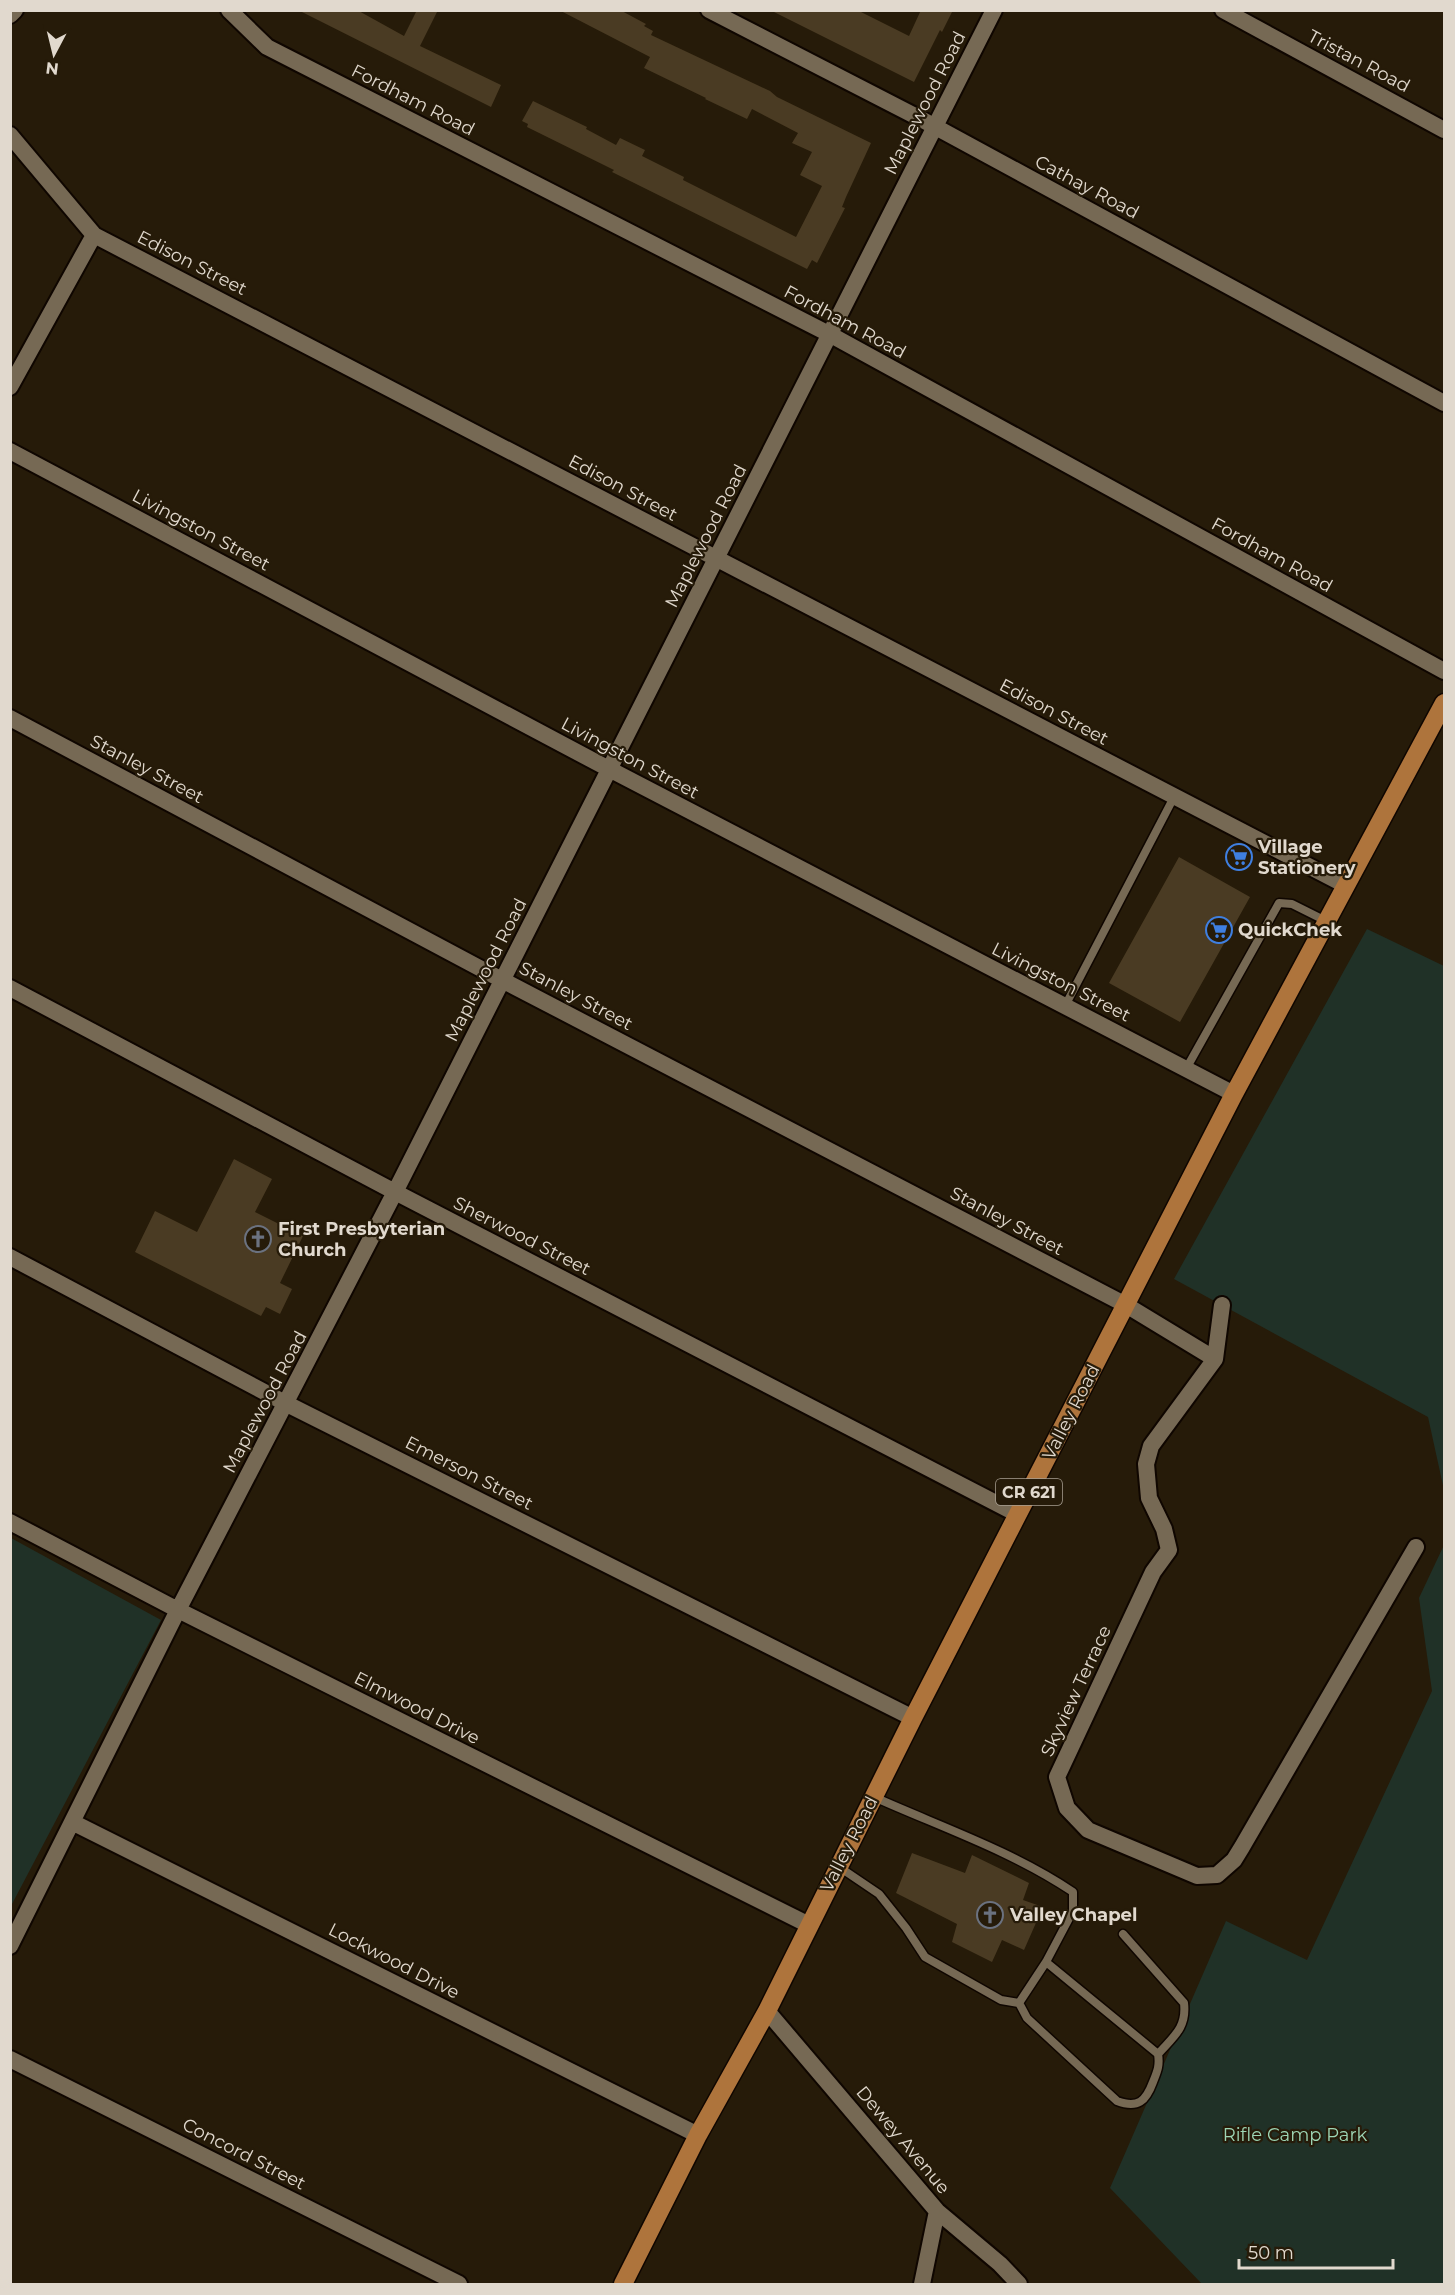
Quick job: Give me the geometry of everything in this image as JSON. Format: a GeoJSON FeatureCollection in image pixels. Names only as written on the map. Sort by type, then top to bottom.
{"type":"FeatureCollection","features":[{"type":"Feature","properties":{"kind":"main road","name":"Valley Road"},"geometry":{"type":"LineString","coordinates":[[623,2284],[698,2135],[767,2011],[912,1718],[1234,1094],[1444,703]]}},
{"type":"Feature","properties":{"kind":"street"},"geometry":{"type":"LineString","coordinates":[[10,15],[15,10]]}},
{"type":"Feature","properties":{"kind":"street","name":"Fordham Road"},"geometry":{"type":"LineString","coordinates":[[229,10],[267,47],[831,335],[1444,671]]}},
{"type":"Feature","properties":{"kind":"street","name":"Cathay Road"},"geometry":{"type":"LineString","coordinates":[[709,10],[934,126],[1444,403]]}},
{"type":"Feature","properties":{"kind":"street","name":"Maplewood Road"},"geometry":{"type":"LineString","coordinates":[[10,1946],[178,1610],[287,1404],[994,10]]}},
{"type":"Feature","properties":{"kind":"street","name":"Tristan Road"},"geometry":{"type":"LineString","coordinates":[[1223,10],[1444,130]]}},
{"type":"Feature","properties":{"kind":"street","name":"Edison Street"},"geometry":{"type":"LineString","coordinates":[[10,135],[94,235],[1345,885]]}},
{"type":"Feature","properties":{"kind":"street"},"geometry":{"type":"LineString","coordinates":[[10,387],[94,235]]}},
{"type":"Feature","properties":{"kind":"street","name":"Livingston Street"},"geometry":{"type":"LineString","coordinates":[[10,451],[609,769],[1234,1094]]}},
{"type":"Feature","properties":{"kind":"street","name":"Stanley Street"},"geometry":{"type":"LineString","coordinates":[[10,718],[502,980],[1126,1305]]}},
{"type":"Feature","properties":{"kind":"street","name":"Sherwood Street"},"geometry":{"type":"LineString","coordinates":[[10,988],[395,1192],[1017,1514]]}},
{"type":"Feature","properties":{"kind":"street","name":"Emerson Street"},"geometry":{"type":"LineString","coordinates":[[10,1257],[287,1404],[912,1718]]}},
{"type":"Feature","properties":{"kind":"street"},"geometry":{"type":"LineString","coordinates":[[1126,1305],[1215,1359]]}},
{"type":"Feature","properties":{"kind":"street","name":"Skyview Terrace"},"geometry":{"type":"LineString","coordinates":[[1222,1305],[1215,1359],[1150,1446],[1146,1464],[1149,1498],[1164,1529],[1169,1550],[1154,1572],[1058,1778],[1067,1808],[1088,1830],[1197,1876],[1217,1875],[1234,1860],[1242,1847],[1416,1547]]}},
{"type":"Feature","properties":{"kind":"street","name":"Elmwood Drive"},"geometry":{"type":"LineString","coordinates":[[10,1521],[178,1610],[809,1925]]}},
{"type":"Feature","properties":{"kind":"street","name":"Lockwood Drive"},"geometry":{"type":"LineString","coordinates":[[72,1822],[698,2135]]}},
{"type":"Feature","properties":{"kind":"street","name":"Dewey Avenue"},"geometry":{"type":"LineString","coordinates":[[767,2011],[938,2211],[1000,2264],[1019,2284]]}},
{"type":"Feature","properties":{"kind":"street","name":"Concord Street"},"geometry":{"type":"LineString","coordinates":[[10,2059],[459,2284]]}},
{"type":"Feature","properties":{"kind":"street"},"geometry":{"type":"LineString","coordinates":[[922,2284],[938,2211]]}},
{"type":"Feature","properties":{"kind":"lane"},"geometry":{"type":"LineString","coordinates":[[1065,1006],[1174,797]]}},
{"type":"Feature","properties":{"kind":"lane"},"geometry":{"type":"LineString","coordinates":[[1186,1069],[1279,903],[1292,904],[1326,921]]}},
{"type":"Feature","properties":{"kind":"lane"},"geometry":{"type":"LineString","coordinates":[[873,1796],[969,1836],[1049,1876],[1073,1892],[1073,1911],[1046,1962],[1019,2003]]}},
{"type":"Feature","properties":{"kind":"lane"},"geometry":{"type":"LineString","coordinates":[[837,1868],[879,1894],[925,1957],[1001,2000],[1019,2003]]}},
{"type":"Feature","properties":{"kind":"lane"},"geometry":{"type":"LineString","coordinates":[[1123,1934],[1184,2003],[1185,2015],[1181,2028],[1158,2054]]}},
{"type":"Feature","properties":{"kind":"lane"},"geometry":{"type":"LineString","coordinates":[[1019,2003],[1027,2018],[1117,2101],[1127,2105],[1136,2104],[1147,2097],[1160,2065],[1158,2054],[1046,1962]]}},
{"type":"Feature","properties":{"kind":"green space"},"geometry":{"type":"Polygon","coordinates":[[[1367,929],[1444,966],[1444,1490],[1428,1417],[1174,1279],[1367,929]]]}},
{"type":"Feature","properties":{"kind":"green space"},"geometry":{"type":"Polygon","coordinates":[[[10,1538],[161,1620],[11,1906],[10,1538]]]}},
{"type":"Feature","properties":{"kind":"green space","name":"Rifle Camp Park"},"geometry":{"type":"Polygon","coordinates":[[[1444,1545],[1444,2284],[1202,2284],[1110,2188],[1226,1921],[1307,1960],[1432,1691],[1419,1598],[1444,1545]]]}},
{"type":"Feature","properties":{"kind":"building"},"geometry":{"type":"Polygon","coordinates":[[[298,10],[357,10],[404,36],[417,10],[438,10],[420,46],[501,85],[491,107],[298,10]]]}},
{"type":"Feature","properties":{"kind":"building"},"geometry":{"type":"Polygon","coordinates":[[[559,10],[620,10],[646,24],[644,26],[653,31],[651,35],[770,91],[777,97],[871,143],[842,207],[845,208],[817,263],[812,260],[807,269],[527,127],[528,124],[522,121],[533,101],[587,127],[586,129],[616,145],[620,138],[645,150],[642,156],[684,177],[683,180],[796,237],[822,186],[800,175],[812,152],[792,143],[798,133],[752,109],[747,119],[644,68],[650,57],[559,10]]]}},
{"type":"Feature","properties":{"kind":"building"},"geometry":{"type":"Polygon","coordinates":[[[770,10],[857,10],[909,36],[921,10],[953,10],[942,32],[940,30],[914,82],[770,10]]]}},
{"type":"Feature","properties":{"kind":"building"},"geometry":{"type":"Polygon","coordinates":[[[1179,857],[1250,897],[1180,1022],[1109,983],[1179,857]]]}},
{"type":"Feature","properties":{"kind":"building","name":"First Presbyterian Church"},"geometry":{"type":"Polygon","coordinates":[[[234,1159],[272,1179],[255,1212],[303,1236],[280,1283],[292,1289],[280,1314],[266,1307],[261,1316],[135,1252],[155,1211],[197,1232],[234,1159]]]}},
{"type":"Feature","properties":{"kind":"building","name":"Valley Chapel"},"geometry":{"type":"Polygon","coordinates":[[[912,1853],[965,1873],[972,1855],[1029,1883],[1023,1900],[1043,1907],[1024,1950],[1002,1940],[992,1962],[952,1942],[957,1924],[896,1893],[912,1853]]]}},
{"type":"Feature","properties":{"kind":"place","name":"Village Stationery"},"geometry":{"type":"Point","coordinates":[1239,857]}},
{"type":"Feature","properties":{"kind":"place","name":"QuickChek"},"geometry":{"type":"Point","coordinates":[1219,930]}},
{"type":"Feature","properties":{"kind":"place","name":"First Presbyterian Church"},"geometry":{"type":"Point","coordinates":[258,1239]}},
{"type":"Feature","properties":{"kind":"place","name":"Valley Chapel"},"geometry":{"type":"Point","coordinates":[990,1915]}}]}
